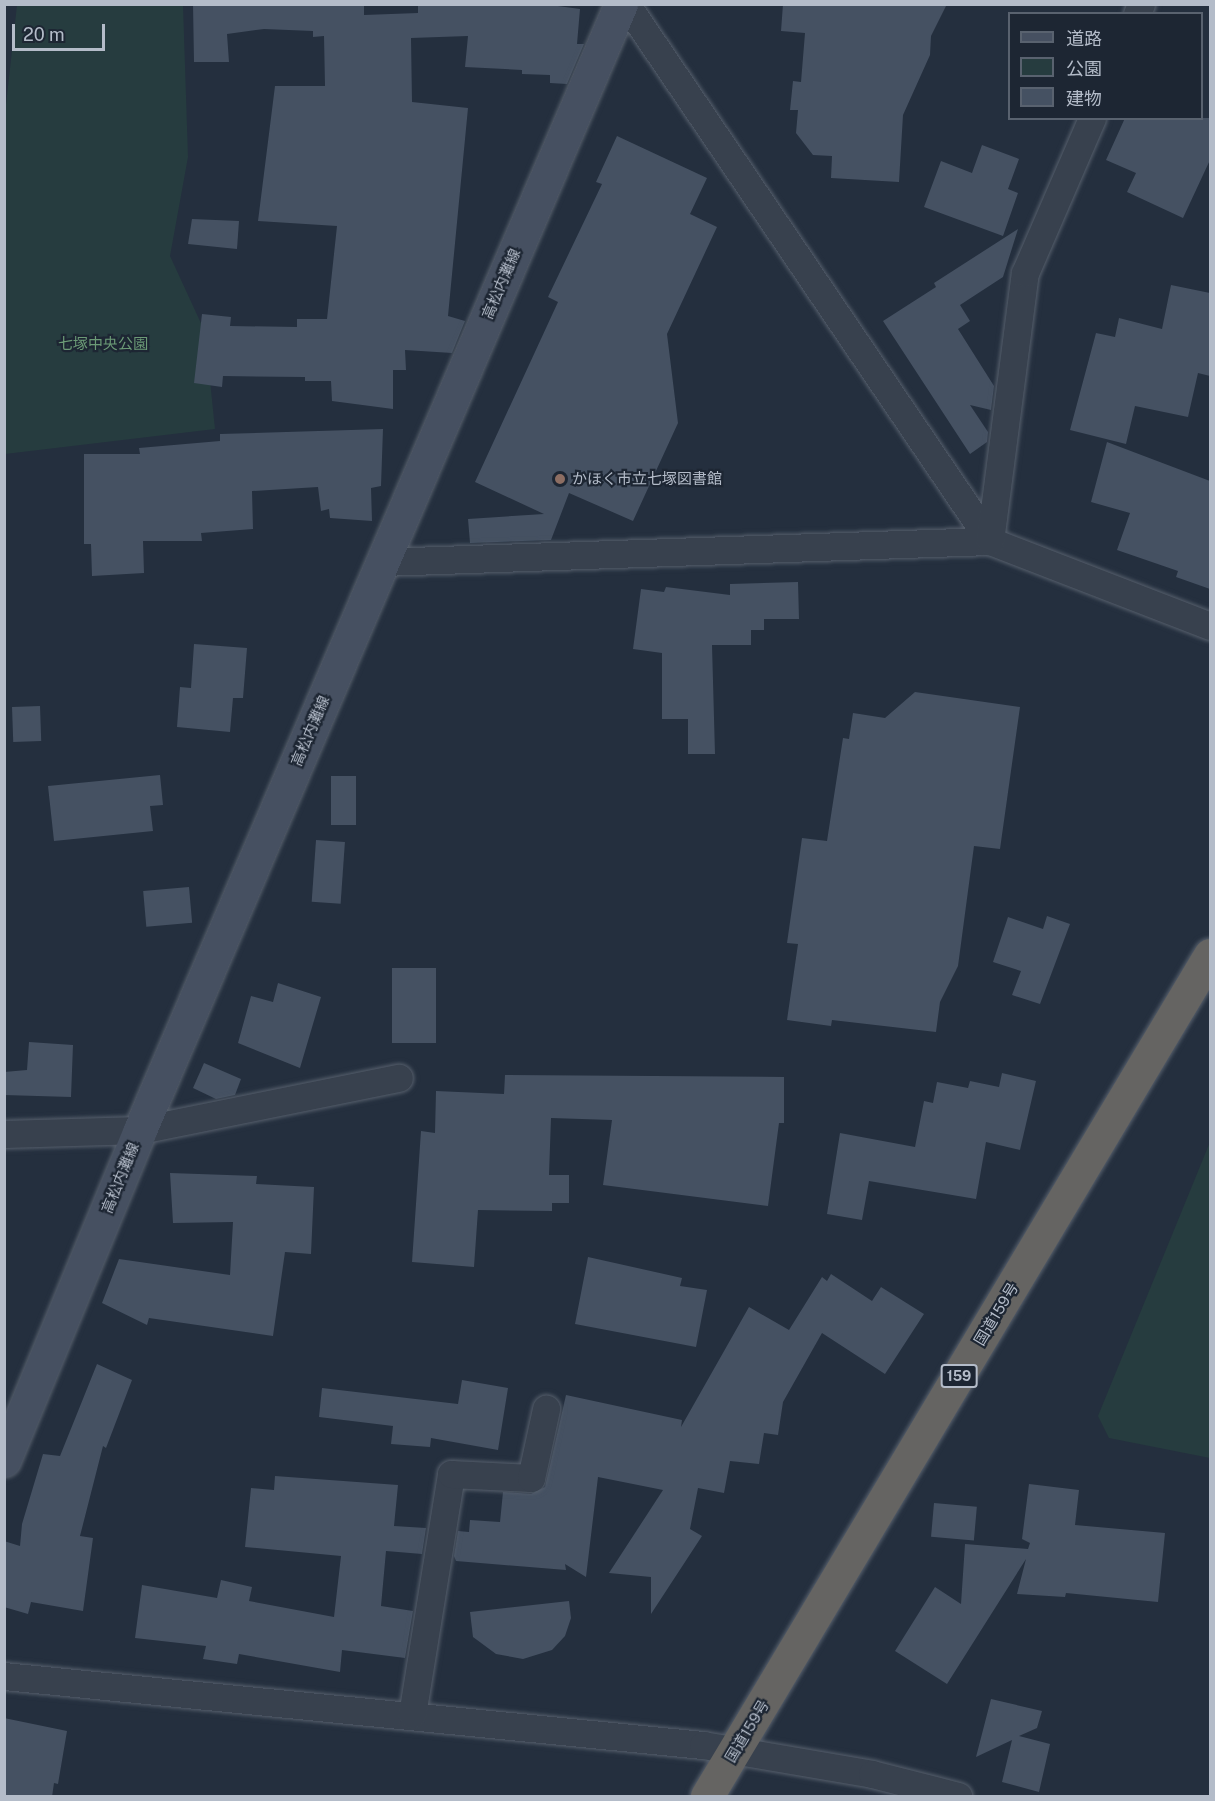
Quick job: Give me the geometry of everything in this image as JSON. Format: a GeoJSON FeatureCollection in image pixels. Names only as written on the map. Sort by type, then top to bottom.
{"type":"FeatureCollection","features":[{"type":"Feature","properties":{"kind":"highway","name":"国道159号"},"geometry":{"type":"LineString","coordinates":[[707,1797],[1210,955]]}},
{"type":"Feature","properties":{"kind":"main road","name":"高松内灘線"},"geometry":{"type":"LineString","coordinates":[[4,1460],[140,1130],[621,4]]}},
{"type":"Feature","properties":{"kind":"street"},"geometry":{"type":"LineString","coordinates":[[626,4],[990,541]]}},
{"type":"Feature","properties":{"kind":"street"},"geometry":{"type":"LineString","coordinates":[[990,541],[1025,273],[1091,120]]}},
{"type":"Feature","properties":{"kind":"street"},"geometry":{"type":"LineString","coordinates":[[382,562],[990,541],[1210,626]]}},
{"type":"Feature","properties":{"kind":"street"},"geometry":{"type":"LineString","coordinates":[[4,1134],[140,1130],[399,1078]]}},
{"type":"Feature","properties":{"kind":"street"},"geometry":{"type":"LineString","coordinates":[[412,1715],[451,1474],[531,1478],[546,1408]]}},
{"type":"Feature","properties":{"kind":"street"},"geometry":{"type":"LineString","coordinates":[[4,1676],[702,1745],[872,1774],[958,1797]]}},
{"type":"Feature","properties":{"kind":"green space","name":"七塚中央公園"},"geometry":{"type":"Polygon","coordinates":[[[17,5],[183,5],[188,157],[170,256],[205,332],[215,429],[5,454],[4,123],[17,5]]]}},
{"type":"Feature","properties":{"kind":"green space"},"geometry":{"type":"Polygon","coordinates":[[[1210,1142],[1210,1458],[1109,1438],[1098,1416],[1210,1142]]]}},
{"type":"Feature","properties":{"kind":"building"},"geometry":{"type":"Polygon","coordinates":[[[193,4],[364,4],[364,15],[418,13],[418,4],[543,4],[580,9],[577,44],[584,44],[567,84],[550,83],[550,75],[522,74],[522,70],[465,67],[468,36],[411,38],[412,102],[468,108],[448,316],[465,321],[452,353],[405,350],[406,370],[393,370],[393,409],[332,401],[331,381],[305,381],[305,377],[223,376],[222,387],[194,383],[202,314],[231,317],[230,326],[297,327],[297,319],[327,319],[337,226],[258,221],[275,86],[325,86],[324,36],[313,37],[313,31],[264,29],[227,34],[229,62],[194,62],[193,4]]]}},
{"type":"Feature","properties":{"kind":"building"},"geometry":{"type":"Polygon","coordinates":[[[783,4],[947,4],[931,36],[930,55],[903,115],[899,182],[831,178],[832,156],[813,155],[796,133],[798,110],[790,110],[793,81],[801,82],[805,33],[781,31],[783,4]]]}},
{"type":"Feature","properties":{"kind":"building"},"geometry":{"type":"Polygon","coordinates":[[[1203,118],[1210,118],[1210,160],[1183,218],[1127,192],[1136,173],[1106,160],[1124,120],[1203,120],[1203,118]]]}},
{"type":"Feature","properties":{"kind":"building"},"geometry":{"type":"Polygon","coordinates":[[[617,136],[707,178],[690,214],[717,227],[667,334],[678,423],[633,521],[569,493],[551,540],[470,543],[468,519],[544,514],[475,482],[558,302],[548,297],[602,184],[596,182],[617,136]]]}},
{"type":"Feature","properties":{"kind":"building"},"geometry":{"type":"Polygon","coordinates":[[[982,145],[1019,159],[1008,189],[1018,193],[1003,236],[924,207],[941,161],[972,173],[982,145]]]}},
{"type":"Feature","properties":{"kind":"building"},"geometry":{"type":"Polygon","coordinates":[[[192,219],[239,221],[237,249],[188,244],[192,219]]]}},
{"type":"Feature","properties":{"kind":"building"},"geometry":{"type":"Polygon","coordinates":[[[1018,229],[1003,277],[960,305],[970,321],[958,329],[994,386],[991,410],[970,405],[988,432],[987,442],[970,454],[883,321],[936,287],[934,283],[1018,229]]]}},
{"type":"Feature","properties":{"kind":"building"},"geometry":{"type":"Polygon","coordinates":[[[1171,285],[1210,293],[1210,376],[1198,373],[1188,417],[1135,406],[1126,444],[1070,430],[1096,333],[1115,337],[1119,318],[1162,329],[1171,285]]]}},
{"type":"Feature","properties":{"kind":"building"},"geometry":{"type":"Polygon","coordinates":[[[383,429],[381,486],[371,488],[372,521],[330,518],[329,509],[321,511],[318,487],[252,491],[253,529],[201,533],[202,541],[143,541],[144,573],[92,576],[91,544],[84,544],[84,454],[140,454],[139,448],[220,441],[220,434],[383,429]]]}},
{"type":"Feature","properties":{"kind":"building"},"geometry":{"type":"Polygon","coordinates":[[[1107,442],[1210,481],[1210,589],[1176,577],[1178,571],[1117,550],[1130,513],[1091,502],[1107,442]]]}},
{"type":"Feature","properties":{"kind":"building"},"geometry":{"type":"Polygon","coordinates":[[[798,582],[799,619],[764,619],[764,630],[751,630],[751,645],[712,645],[715,754],[688,754],[688,719],[662,719],[662,653],[633,649],[641,589],[664,592],[666,587],[730,595],[730,584],[798,582]]]}},
{"type":"Feature","properties":{"kind":"building"},"geometry":{"type":"Polygon","coordinates":[[[194,644],[247,648],[243,698],[233,698],[230,732],[177,727],[180,687],[191,688],[194,644]]]}},
{"type":"Feature","properties":{"kind":"building"},"geometry":{"type":"Polygon","coordinates":[[[915,692],[1020,707],[1000,849],[974,846],[958,966],[940,1002],[936,1032],[832,1020],[831,1026],[787,1020],[798,944],[787,943],[802,838],[827,841],[843,738],[849,739],[853,713],[885,718],[915,692]]]}},
{"type":"Feature","properties":{"kind":"building"},"geometry":{"type":"Polygon","coordinates":[[[40,706],[41,741],[13,742],[12,707],[40,706]]]}},
{"type":"Feature","properties":{"kind":"building"},"geometry":{"type":"Polygon","coordinates":[[[160,775],[163,805],[150,806],[153,831],[54,841],[48,786],[160,775]]]}},
{"type":"Feature","properties":{"kind":"building"},"geometry":{"type":"Polygon","coordinates":[[[331,776],[356,776],[356,825],[331,825],[331,776]]]}},
{"type":"Feature","properties":{"kind":"building"},"geometry":{"type":"Polygon","coordinates":[[[316,840],[345,842],[341,904],[312,902],[316,840]]]}},
{"type":"Feature","properties":{"kind":"building"},"geometry":{"type":"Polygon","coordinates":[[[189,887],[192,923],[146,927],[143,891],[189,887]]]}},
{"type":"Feature","properties":{"kind":"building"},"geometry":{"type":"Polygon","coordinates":[[[1047,916],[1070,924],[1040,1004],[1012,995],[1021,971],[993,962],[1008,917],[1043,929],[1047,916]]]}},
{"type":"Feature","properties":{"kind":"building"},"geometry":{"type":"Polygon","coordinates":[[[392,968],[436,968],[436,1043],[392,1043],[392,968]]]}},
{"type":"Feature","properties":{"kind":"building"},"geometry":{"type":"Polygon","coordinates":[[[278,983],[321,997],[300,1068],[238,1043],[251,996],[273,1002],[278,983]]]}},
{"type":"Feature","properties":{"kind":"building"},"geometry":{"type":"Polygon","coordinates":[[[29,1042],[73,1045],[71,1097],[4,1095],[4,1072],[27,1070],[29,1042]]]}},
{"type":"Feature","properties":{"kind":"building"},"geometry":{"type":"Polygon","coordinates":[[[204,1063],[241,1079],[235,1095],[216,1099],[193,1088],[204,1063]]]}},
{"type":"Feature","properties":{"kind":"building"},"geometry":{"type":"Polygon","coordinates":[[[1002,1073],[1036,1081],[1020,1150],[986,1142],[976,1199],[869,1181],[862,1220],[827,1214],[840,1133],[915,1147],[924,1101],[933,1103],[937,1082],[968,1088],[970,1081],[999,1087],[1002,1073]]]}},
{"type":"Feature","properties":{"kind":"building"},"geometry":{"type":"Polygon","coordinates":[[[505,1075],[784,1077],[784,1123],[779,1123],[768,1206],[603,1185],[612,1120],[551,1118],[549,1175],[569,1175],[569,1203],[552,1203],[552,1211],[478,1210],[474,1267],[412,1262],[421,1131],[435,1133],[436,1091],[504,1094],[505,1075]]]}},
{"type":"Feature","properties":{"kind":"building"},"geometry":{"type":"Polygon","coordinates":[[[170,1173],[257,1176],[256,1184],[314,1187],[311,1254],[285,1252],[273,1336],[149,1318],[147,1325],[102,1303],[119,1259],[230,1275],[233,1222],[173,1223],[170,1173]]]}},
{"type":"Feature","properties":{"kind":"building"},"geometry":{"type":"Polygon","coordinates":[[[588,1257],[682,1278],[680,1286],[707,1290],[696,1347],[575,1324],[588,1257]]]}},
{"type":"Feature","properties":{"kind":"building"},"geometry":{"type":"Polygon","coordinates":[[[831,1274],[872,1301],[881,1287],[924,1314],[885,1374],[822,1333],[783,1402],[778,1435],[764,1433],[759,1464],[730,1461],[724,1493],[698,1488],[690,1529],[702,1536],[651,1614],[651,1577],[609,1573],[663,1490],[598,1477],[586,1577],[565,1564],[566,1570],[456,1561],[454,1556],[458,1531],[469,1532],[470,1520],[500,1522],[503,1492],[531,1494],[545,1487],[566,1395],[682,1420],[681,1427],[749,1307],[789,1330],[822,1277],[827,1281],[831,1274]]]}},
{"type":"Feature","properties":{"kind":"building"},"geometry":{"type":"Polygon","coordinates":[[[97,1364],[132,1380],[106,1448],[103,1446],[80,1536],[93,1538],[83,1611],[31,1602],[28,1614],[4,1607],[4,1541],[20,1546],[22,1524],[43,1454],[60,1456],[97,1364]]]}},
{"type":"Feature","properties":{"kind":"building"},"geometry":{"type":"Polygon","coordinates":[[[462,1380],[508,1388],[498,1450],[431,1438],[430,1447],[391,1444],[393,1426],[319,1417],[322,1388],[458,1404],[462,1380]]]}},
{"type":"Feature","properties":{"kind":"building"},"geometry":{"type":"Polygon","coordinates":[[[275,1476],[398,1485],[394,1526],[426,1528],[422,1554],[386,1551],[381,1606],[413,1611],[405,1658],[342,1650],[340,1672],[239,1654],[237,1664],[203,1659],[206,1646],[135,1638],[142,1585],[217,1598],[221,1580],[252,1587],[249,1601],[334,1617],[341,1556],[245,1547],[251,1488],[274,1490],[275,1476]]]}},
{"type":"Feature","properties":{"kind":"building"},"geometry":{"type":"Polygon","coordinates":[[[1029,1484],[1079,1490],[1075,1525],[1165,1533],[1158,1602],[1066,1593],[1065,1597],[1017,1594],[1026,1559],[947,1684],[895,1651],[935,1587],[961,1604],[965,1544],[1028,1549],[1030,1543],[1022,1539],[1029,1484]]]}},
{"type":"Feature","properties":{"kind":"building"},"geometry":{"type":"Polygon","coordinates":[[[934,1503],[977,1507],[974,1541],[931,1537],[934,1503]]]}},
{"type":"Feature","properties":{"kind":"building"},"geometry":{"type":"Polygon","coordinates":[[[569,1601],[571,1618],[565,1636],[552,1650],[523,1659],[496,1654],[473,1637],[470,1612],[569,1601]]]}},
{"type":"Feature","properties":{"kind":"building"},"geometry":{"type":"Polygon","coordinates":[[[991,1699],[1042,1711],[1037,1728],[1019,1736],[1050,1744],[1039,1792],[1002,1782],[1012,1740],[976,1757],[991,1699]]]}},
{"type":"Feature","properties":{"kind":"building"},"geometry":{"type":"Polygon","coordinates":[[[4,1718],[67,1731],[58,1784],[54,1783],[52,1797],[4,1797],[4,1718]]]}},
{"type":"Feature","properties":{"kind":"place","name":"かほく市立七塚図書館"},"geometry":{"type":"Point","coordinates":[560,479]}}]}
